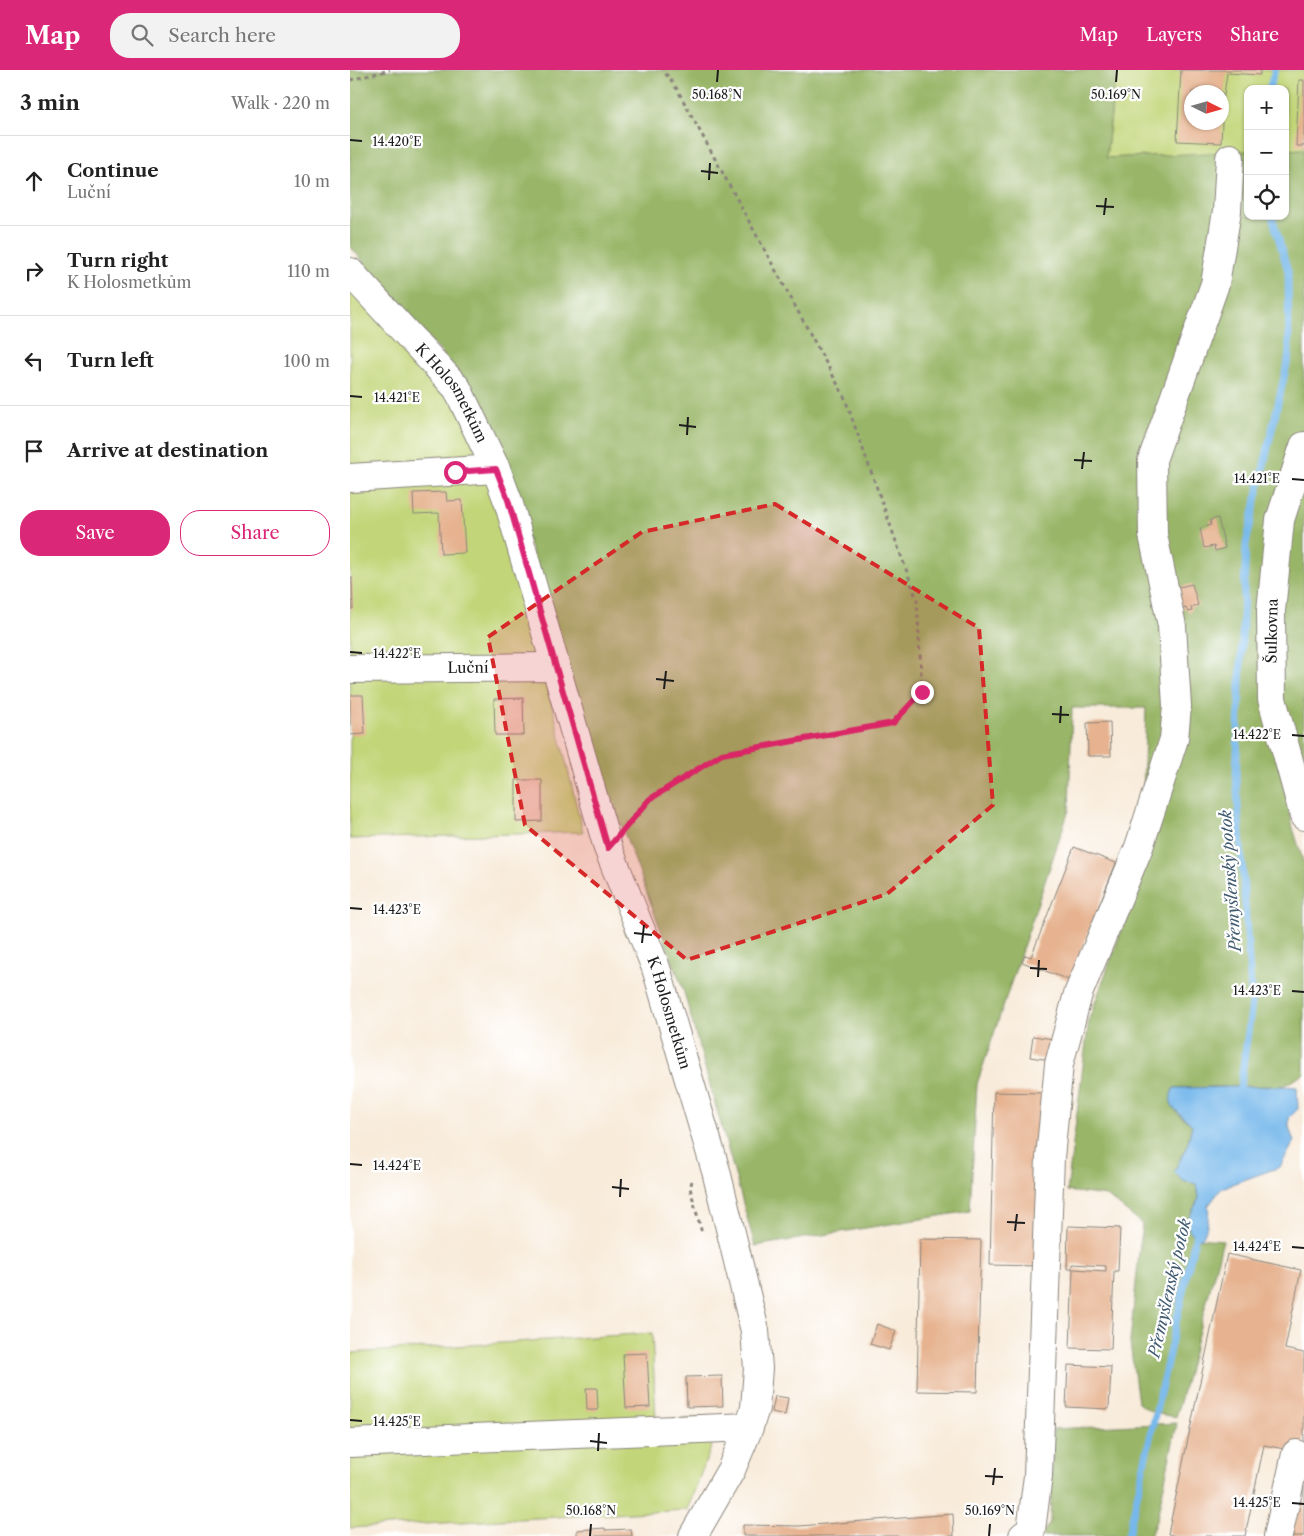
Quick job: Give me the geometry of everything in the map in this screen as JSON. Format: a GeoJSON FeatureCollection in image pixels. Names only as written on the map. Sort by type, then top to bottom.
{"type":"FeatureCollection","features":[{"type":"Feature","properties":{"kind":"street"},"geometry":{"type":"LineString","coordinates":[[1023,1536],[1031,1530],[1038,1476],[1050,1158],[1059,1064],[1078,994],[1139,847],[1174,739],[1177,706],[1172,626],[1153,535],[1152,460],[1216,284],[1227,211],[1230,158]]}},
{"type":"Feature","properties":{"kind":"street","name":"K Holosmetkům"},"geometry":{"type":"LineString","coordinates":[[350,272],[457,388],[496,469],[508,500],[608,848],[656,968],[716,1171],[753,1322],[758,1368],[755,1408],[749,1427],[731,1470],[693,1536]]}},
{"type":"Feature","properties":{"kind":"street","name":"Šulkovna"},"geometry":{"type":"LineString","coordinates":[[1304,446],[1280,520],[1271,610],[1272,699],[1304,816]]}},
{"type":"Feature","properties":{"kind":"street"},"geometry":{"type":"LineString","coordinates":[[350,478],[496,469]]}},
{"type":"Feature","properties":{"kind":"street","name":"Luční"},"geometry":{"type":"LineString","coordinates":[[350,669],[555,667]]}},
{"type":"Feature","properties":{"kind":"street"},"geometry":{"type":"LineString","coordinates":[[350,1443],[724,1426],[749,1427]]}},
{"type":"Feature","properties":{"kind":"street"},"geometry":{"type":"LineString","coordinates":[[1278,1536],[1296,1454]]}},
{"type":"Feature","properties":{"kind":"path"},"geometry":{"type":"LineString","coordinates":[[350,80],[390,70]]}},
{"type":"Feature","properties":{"kind":"path"},"geometry":{"type":"LineString","coordinates":[[608,848],[650,799],[722,754],[893,723],[922,692],[917,600],[844,396],[677,89],[663,70]]}},
{"type":"Feature","properties":{"kind":"path"},"geometry":{"type":"LineString","coordinates":[[694,1175],[690,1188],[703,1235]]}},
{"type":"Feature","properties":{"kind":"highlighted area"},"geometry":{"type":"Polygon","coordinates":[[[775,504],[979,628],[993,805],[887,894],[687,960],[525,825],[488,637],[642,532],[775,504]]]}},
{"type":"Feature","properties":{"kind":"green space"},"geometry":{"type":"Polygon","coordinates":[[[350,70],[1116,70],[1106,158],[1244,151],[1244,220],[1289,220],[1289,150],[1304,149],[1304,765],[1275,746],[1293,828],[1304,864],[1304,1074],[1283,1086],[1174,1088],[1172,1091],[1177,1113],[1192,1125],[1187,1146],[1180,1158],[1188,1181],[1197,1184],[1199,1198],[1187,1222],[1195,1238],[1223,1240],[1176,1417],[1153,1413],[1138,1403],[1130,1342],[1142,1224],[1107,1196],[1067,1191],[1089,1019],[1140,880],[1146,708],[1072,708],[1069,810],[977,1084],[970,1211],[755,1246],[683,989],[597,760],[497,440],[464,379],[350,246],[350,70]]]}},
{"type":"Feature","properties":{"kind":"green space"},"geometry":{"type":"Polygon","coordinates":[[[1116,70],[1304,70],[1304,149],[1289,150],[1289,85],[1244,85],[1244,152],[1106,158],[1116,70]]]}},
{"type":"Feature","properties":{"kind":"green space"},"geometry":{"type":"Polygon","coordinates":[[[350,287],[456,406],[482,453],[532,622],[583,832],[350,839],[350,287]]]}},
{"type":"Feature","properties":{"kind":"green space"},"geometry":{"type":"Polygon","coordinates":[[[652,1333],[656,1421],[723,1416],[687,1510],[350,1528],[350,1353],[652,1333]]]}},
{"type":"Feature","properties":{"kind":"green space"},"geometry":{"type":"Polygon","coordinates":[[[1177,1423],[1157,1518],[1150,1536],[1041,1536],[1050,1522],[1053,1429],[1177,1423]]]}},
{"type":"Feature","properties":{"kind":"water"},"geometry":{"type":"Polygon","coordinates":[[[1297,1087],[1298,1109],[1289,1118],[1289,1127],[1294,1142],[1280,1167],[1221,1189],[1208,1206],[1208,1223],[1203,1236],[1201,1239],[1195,1237],[1190,1231],[1187,1222],[1199,1198],[1197,1184],[1183,1181],[1174,1172],[1187,1146],[1192,1125],[1172,1105],[1171,1095],[1174,1088],[1297,1087]]]}},
{"type":"Feature","properties":{"kind":"building"},"geometry":{"type":"Polygon","coordinates":[[[1181,70],[1260,70],[1260,75],[1227,73],[1225,85],[1184,85],[1184,130],[1222,130],[1221,143],[1177,141],[1181,70]]]}},
{"type":"Feature","properties":{"kind":"building"},"geometry":{"type":"Polygon","coordinates":[[[1299,80],[1304,80],[1304,146],[1296,146],[1299,80]]]}},
{"type":"Feature","properties":{"kind":"building"},"geometry":{"type":"Polygon","coordinates":[[[446,492],[447,501],[462,500],[465,553],[441,554],[439,513],[414,514],[413,493],[446,492]]]}},
{"type":"Feature","properties":{"kind":"building"},"geometry":{"type":"Polygon","coordinates":[[[1218,518],[1225,548],[1215,551],[1214,546],[1204,548],[1200,528],[1211,525],[1210,520],[1218,518]]]}},
{"type":"Feature","properties":{"kind":"building"},"geometry":{"type":"Polygon","coordinates":[[[352,577],[353,609],[350,609],[350,578],[352,577]]]}},
{"type":"Feature","properties":{"kind":"building"},"geometry":{"type":"Polygon","coordinates":[[[1192,584],[1198,605],[1191,607],[1192,611],[1188,612],[1186,608],[1181,609],[1175,588],[1192,584]]]}},
{"type":"Feature","properties":{"kind":"building"},"geometry":{"type":"Polygon","coordinates":[[[350,695],[363,695],[365,734],[350,735],[350,695]]]}},
{"type":"Feature","properties":{"kind":"building"},"geometry":{"type":"Polygon","coordinates":[[[523,698],[524,735],[495,735],[494,699],[523,698]]]}},
{"type":"Feature","properties":{"kind":"building"},"geometry":{"type":"Polygon","coordinates":[[[1110,722],[1111,756],[1088,756],[1087,723],[1110,722]]]}},
{"type":"Feature","properties":{"kind":"building"},"geometry":{"type":"Polygon","coordinates":[[[516,780],[542,780],[542,821],[516,822],[516,780]]]}},
{"type":"Feature","properties":{"kind":"building"},"geometry":{"type":"Polygon","coordinates":[[[1074,847],[1116,863],[1069,980],[1022,962],[1025,955],[1031,957],[1074,847]]]}},
{"type":"Feature","properties":{"kind":"building"},"geometry":{"type":"Polygon","coordinates":[[[1033,1036],[1053,1039],[1050,1060],[1030,1057],[1033,1036]]]}},
{"type":"Feature","properties":{"kind":"building"},"geometry":{"type":"Polygon","coordinates":[[[994,1092],[1042,1093],[1037,1266],[990,1265],[994,1092]]]}},
{"type":"Feature","properties":{"kind":"building"},"geometry":{"type":"Polygon","coordinates":[[[1068,1226],[1120,1228],[1118,1271],[1114,1271],[1111,1349],[1070,1348],[1073,1269],[1106,1271],[1106,1266],[1072,1264],[1072,1269],[1067,1269],[1068,1226]]]}},
{"type":"Feature","properties":{"kind":"building"},"geometry":{"type":"Polygon","coordinates":[[[920,1239],[981,1240],[977,1392],[917,1391],[920,1239]]]}},
{"type":"Feature","properties":{"kind":"building"},"geometry":{"type":"Polygon","coordinates":[[[1227,1254],[1301,1270],[1285,1349],[1304,1353],[1304,1453],[1264,1445],[1245,1536],[1177,1536],[1168,1534],[1227,1254]]]}},
{"type":"Feature","properties":{"kind":"building"},"geometry":{"type":"Polygon","coordinates":[[[877,1324],[896,1331],[889,1350],[870,1344],[877,1324]]]}},
{"type":"Feature","properties":{"kind":"building"},"geometry":{"type":"Polygon","coordinates":[[[647,1353],[650,1407],[626,1408],[623,1354],[647,1353]]]}},
{"type":"Feature","properties":{"kind":"building"},"geometry":{"type":"Polygon","coordinates":[[[1068,1365],[1111,1367],[1109,1409],[1066,1407],[1068,1365]]]}},
{"type":"Feature","properties":{"kind":"building"},"geometry":{"type":"Polygon","coordinates":[[[722,1376],[723,1406],[687,1407],[686,1377],[722,1376]]]}},
{"type":"Feature","properties":{"kind":"building"},"geometry":{"type":"Polygon","coordinates":[[[586,1388],[597,1388],[598,1410],[587,1410],[586,1388]]]}},
{"type":"Feature","properties":{"kind":"building"},"geometry":{"type":"Polygon","coordinates":[[[775,1396],[788,1398],[785,1415],[772,1412],[775,1396]]]}},
{"type":"Feature","properties":{"kind":"building"},"geometry":{"type":"Polygon","coordinates":[[[1304,1474],[1304,1536],[1290,1536],[1304,1474]]]}},
{"type":"Feature","properties":{"kind":"building"},"geometry":{"type":"Polygon","coordinates":[[[953,1514],[954,1536],[743,1536],[743,1525],[799,1526],[953,1514]]]}},
{"type":"Feature","properties":{"kind":"building"},"geometry":{"type":"Polygon","coordinates":[[[605,1528],[605,1530],[631,1529],[632,1536],[577,1536],[577,1530],[605,1528]]]}},
{"type":"Feature","properties":{"kind":"waterway","name":"Přemyšlenský potok"},"geometry":{"type":"LineString","coordinates":[[1270,85],[1275,70]]}},
{"type":"Feature","properties":{"kind":"waterway","name":"Přemyšlenský potok"},"geometry":{"type":"LineString","coordinates":[[1239,1095],[1252,1004],[1236,777],[1246,544],[1289,355],[1288,271],[1273,220]]}},
{"type":"Feature","properties":{"kind":"waterway","name":"Přemyšlenský potok"},"geometry":{"type":"LineString","coordinates":[[1128,1536],[1197,1229]]}},
{"type":"Feature","properties":{"kind":"route"},"geometry":{"type":"LineString","coordinates":[[455,472],[496,469],[508,500],[608,848],[650,799],[722,754],[893,723],[922,692]]}}]}
